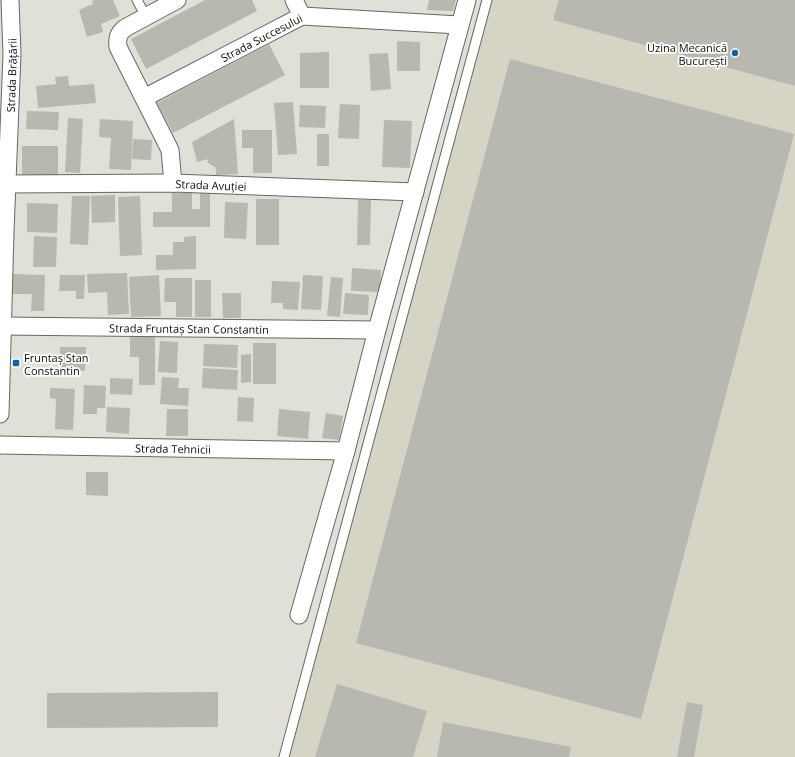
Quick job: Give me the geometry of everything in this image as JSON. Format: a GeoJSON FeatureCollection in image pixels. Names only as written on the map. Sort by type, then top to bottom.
{"type":"FeatureCollection","features":[{"type":"Feature","properties":{"kind":"street","name":"Strada Brățării"},"geometry":{"type":"LineString","coordinates":[[0,414],[2,232],[12,54],[10,0]]}},
{"type":"Feature","properties":{"kind":"street"},"geometry":{"type":"LineString","coordinates":[[173,183],[170,150],[118,47],[117,38],[120,32],[125,28],[177,0]]}},
{"type":"Feature","properties":{"kind":"street"},"geometry":{"type":"LineString","coordinates":[[294,0],[302,16]]}},
{"type":"Feature","properties":{"kind":"street"},"geometry":{"type":"LineString","coordinates":[[299,615],[346,451],[377,330],[467,0]]}},
{"type":"Feature","properties":{"kind":"street","name":"Strada Succesului"},"geometry":{"type":"LineString","coordinates":[[144,98],[302,16],[460,25]]}},
{"type":"Feature","properties":{"kind":"street","name":"Strada Avuției"},"geometry":{"type":"LineString","coordinates":[[5,191],[173,183],[415,192]]}},
{"type":"Feature","properties":{"kind":"street","name":"Strada Fruntaș Stan Constantin"},"geometry":{"type":"LineString","coordinates":[[2,326],[377,330]]}},
{"type":"Feature","properties":{"kind":"street","name":"Strada Tehnicii"},"geometry":{"type":"LineString","coordinates":[[0,445],[346,451]]}},
{"type":"Feature","properties":{"kind":"lane"},"geometry":{"type":"LineString","coordinates":[[137,0],[146,17]]}},
{"type":"Feature","properties":{"kind":"lane"},"geometry":{"type":"LineString","coordinates":[[284,757],[487,0]]}},
{"type":"Feature","properties":{"kind":"shaded area"},"geometry":{"type":"Polygon","coordinates":[[[481,0],[795,0],[795,757],[280,757],[481,0]]]}},
{"type":"Feature","properties":{"kind":"building"},"geometry":{"type":"Polygon","coordinates":[[[113,0],[120,16],[101,24],[103,32],[87,37],[79,10],[93,4],[92,1],[113,0]]]}},
{"type":"Feature","properties":{"kind":"building"},"geometry":{"type":"Polygon","coordinates":[[[205,0],[252,0],[257,11],[146,69],[131,39],[205,0]]]}},
{"type":"Feature","properties":{"kind":"building"},"geometry":{"type":"Polygon","coordinates":[[[429,0],[456,0],[453,11],[427,10],[429,0]]]}},
{"type":"Feature","properties":{"kind":"building","name":"Uzina Mecanică București"},"geometry":{"type":"Polygon","coordinates":[[[559,0],[795,0],[795,86],[553,20],[559,0]]]}},
{"type":"Feature","properties":{"kind":"building"},"geometry":{"type":"Polygon","coordinates":[[[397,41],[420,42],[420,71],[397,71],[397,41]]]}},
{"type":"Feature","properties":{"kind":"building"},"geometry":{"type":"Polygon","coordinates":[[[269,44],[285,75],[173,133],[157,103],[269,44]]]}},
{"type":"Feature","properties":{"kind":"building"},"geometry":{"type":"Polygon","coordinates":[[[329,52],[329,88],[300,88],[300,53],[329,52]]]}},
{"type":"Feature","properties":{"kind":"building"},"geometry":{"type":"Polygon","coordinates":[[[388,53],[391,89],[371,91],[369,54],[388,53]]]}},
{"type":"Feature","properties":{"kind":"building"},"geometry":{"type":"Polygon","coordinates":[[[510,59],[794,134],[641,719],[356,643],[510,59]]]}},
{"type":"Feature","properties":{"kind":"building"},"geometry":{"type":"Polygon","coordinates":[[[68,76],[69,86],[94,84],[96,103],[38,108],[36,86],[56,84],[55,77],[68,76]]]}},
{"type":"Feature","properties":{"kind":"building"},"geometry":{"type":"Polygon","coordinates":[[[293,102],[297,154],[278,155],[274,103],[293,102]]]}},
{"type":"Feature","properties":{"kind":"building"},"geometry":{"type":"Polygon","coordinates":[[[340,104],[360,105],[359,139],[338,138],[340,104]]]}},
{"type":"Feature","properties":{"kind":"building"},"geometry":{"type":"Polygon","coordinates":[[[300,105],[326,106],[325,128],[299,127],[300,105]]]}},
{"type":"Feature","properties":{"kind":"building"},"geometry":{"type":"Polygon","coordinates":[[[27,111],[59,112],[58,130],[26,129],[27,111]]]}},
{"type":"Feature","properties":{"kind":"building"},"geometry":{"type":"Polygon","coordinates":[[[68,118],[83,119],[80,173],[65,172],[68,118]]]}},
{"type":"Feature","properties":{"kind":"building"},"geometry":{"type":"Polygon","coordinates":[[[100,119],[133,121],[131,170],[109,169],[111,138],[99,137],[100,119]]]}},
{"type":"Feature","properties":{"kind":"building"},"geometry":{"type":"Polygon","coordinates":[[[234,119],[238,174],[216,175],[216,168],[207,162],[209,159],[197,162],[192,142],[234,119]]]}},
{"type":"Feature","properties":{"kind":"building"},"geometry":{"type":"Polygon","coordinates":[[[384,120],[412,121],[410,168],[382,167],[384,120]]]}},
{"type":"Feature","properties":{"kind":"building"},"geometry":{"type":"Polygon","coordinates":[[[242,130],[272,130],[272,173],[253,173],[253,148],[242,148],[242,130]]]}},
{"type":"Feature","properties":{"kind":"building"},"geometry":{"type":"Polygon","coordinates":[[[317,134],[329,134],[329,166],[317,166],[317,134]]]}},
{"type":"Feature","properties":{"kind":"building"},"geometry":{"type":"Polygon","coordinates":[[[133,139],[152,140],[151,160],[132,159],[133,139]]]}},
{"type":"Feature","properties":{"kind":"building"},"geometry":{"type":"Polygon","coordinates":[[[22,146],[58,146],[58,176],[22,175],[22,146]]]}},
{"type":"Feature","properties":{"kind":"building"},"geometry":{"type":"Polygon","coordinates":[[[172,193],[192,193],[192,209],[200,209],[200,193],[210,193],[210,227],[153,227],[153,212],[172,212],[172,193]]]}},
{"type":"Feature","properties":{"kind":"building"},"geometry":{"type":"Polygon","coordinates":[[[115,195],[115,222],[92,223],[91,196],[115,195]]]}},
{"type":"Feature","properties":{"kind":"building"},"geometry":{"type":"Polygon","coordinates":[[[72,196],[90,196],[88,245],[70,244],[72,196]]]}},
{"type":"Feature","properties":{"kind":"building"},"geometry":{"type":"Polygon","coordinates":[[[140,196],[142,255],[120,256],[118,197],[140,196]]]}},
{"type":"Feature","properties":{"kind":"building"},"geometry":{"type":"Polygon","coordinates":[[[256,199],[279,199],[279,245],[256,245],[256,199]]]}},
{"type":"Feature","properties":{"kind":"building"},"geometry":{"type":"Polygon","coordinates":[[[358,200],[371,200],[370,245],[357,245],[358,200]]]}},
{"type":"Feature","properties":{"kind":"building"},"geometry":{"type":"Polygon","coordinates":[[[225,202],[248,203],[246,239],[224,238],[225,202]]]}},
{"type":"Feature","properties":{"kind":"building"},"geometry":{"type":"Polygon","coordinates":[[[27,203],[58,204],[57,233],[27,232],[27,203]]]}},
{"type":"Feature","properties":{"kind":"building"},"geometry":{"type":"Polygon","coordinates":[[[34,236],[57,237],[56,267],[33,267],[34,236]]]}},
{"type":"Feature","properties":{"kind":"building"},"geometry":{"type":"Polygon","coordinates":[[[196,236],[196,269],[156,270],[156,255],[173,255],[173,242],[184,242],[184,237],[196,236]]]}},
{"type":"Feature","properties":{"kind":"building"},"geometry":{"type":"Polygon","coordinates":[[[352,268],[381,270],[380,292],[351,291],[352,268]]]}},
{"type":"Feature","properties":{"kind":"building"},"geometry":{"type":"Polygon","coordinates":[[[127,273],[129,314],[108,315],[107,292],[88,293],[87,274],[127,273]]]}},
{"type":"Feature","properties":{"kind":"building"},"geometry":{"type":"Polygon","coordinates":[[[11,274],[45,275],[44,311],[31,311],[32,294],[11,294],[11,274]]]}},
{"type":"Feature","properties":{"kind":"building"},"geometry":{"type":"Polygon","coordinates":[[[60,275],[85,275],[84,299],[76,299],[76,291],[59,291],[60,275]]]}},
{"type":"Feature","properties":{"kind":"building"},"geometry":{"type":"Polygon","coordinates":[[[159,275],[161,316],[131,317],[129,277],[159,275]]]}},
{"type":"Feature","properties":{"kind":"building"},"geometry":{"type":"Polygon","coordinates":[[[303,275],[323,276],[321,310],[301,309],[303,275]]]}},
{"type":"Feature","properties":{"kind":"building"},"geometry":{"type":"Polygon","coordinates":[[[331,277],[343,278],[340,317],[327,316],[331,277]]]}},
{"type":"Feature","properties":{"kind":"building"},"geometry":{"type":"Polygon","coordinates":[[[165,278],[192,278],[192,317],[176,317],[176,302],[164,302],[165,278]]]}},
{"type":"Feature","properties":{"kind":"building"},"geometry":{"type":"Polygon","coordinates":[[[195,280],[211,280],[211,317],[195,317],[195,280]]]}},
{"type":"Feature","properties":{"kind":"building"},"geometry":{"type":"Polygon","coordinates":[[[272,281],[300,282],[298,310],[283,309],[283,303],[271,303],[272,281]]]}},
{"type":"Feature","properties":{"kind":"building"},"geometry":{"type":"Polygon","coordinates":[[[222,293],[241,293],[241,318],[223,318],[222,293]]]}},
{"type":"Feature","properties":{"kind":"building"},"geometry":{"type":"Polygon","coordinates":[[[345,293],[369,295],[368,315],[343,314],[345,293]]]}},
{"type":"Feature","properties":{"kind":"building"},"geometry":{"type":"Polygon","coordinates":[[[130,337],[155,337],[155,385],[139,385],[139,357],[130,357],[130,337]]]}},
{"type":"Feature","properties":{"kind":"building"},"geometry":{"type":"Polygon","coordinates":[[[160,341],[178,342],[177,373],[158,372],[160,341]]]}},
{"type":"Feature","properties":{"kind":"building"},"geometry":{"type":"Polygon","coordinates":[[[253,343],[276,343],[276,384],[253,384],[253,343]]]}},
{"type":"Feature","properties":{"kind":"building"},"geometry":{"type":"Polygon","coordinates":[[[204,344],[238,345],[237,368],[203,366],[204,344]]]}},
{"type":"Feature","properties":{"kind":"building"},"geometry":{"type":"Polygon","coordinates":[[[60,347],[86,347],[85,371],[60,371],[60,347]]]}},
{"type":"Feature","properties":{"kind":"building"},"geometry":{"type":"Polygon","coordinates":[[[251,354],[251,382],[241,383],[241,355],[251,354]]]}},
{"type":"Feature","properties":{"kind":"building"},"geometry":{"type":"Polygon","coordinates":[[[203,368],[238,370],[237,390],[202,388],[203,368]]]}},
{"type":"Feature","properties":{"kind":"building"},"geometry":{"type":"Polygon","coordinates":[[[162,377],[179,378],[178,388],[189,388],[188,406],[160,404],[162,377]]]}},
{"type":"Feature","properties":{"kind":"building"},"geometry":{"type":"Polygon","coordinates":[[[110,378],[133,379],[132,395],[110,394],[110,378]]]}},
{"type":"Feature","properties":{"kind":"building"},"geometry":{"type":"Polygon","coordinates":[[[84,385],[106,386],[105,408],[97,408],[97,414],[83,414],[84,385]]]}},
{"type":"Feature","properties":{"kind":"building"},"geometry":{"type":"Polygon","coordinates":[[[50,388],[75,389],[73,430],[55,429],[56,399],[50,398],[50,388]]]}},
{"type":"Feature","properties":{"kind":"building"},"geometry":{"type":"Polygon","coordinates":[[[238,397],[254,398],[253,422],[237,421],[238,397]]]}},
{"type":"Feature","properties":{"kind":"building"},"geometry":{"type":"Polygon","coordinates":[[[107,407],[130,408],[129,434],[106,432],[107,407]]]}},
{"type":"Feature","properties":{"kind":"building"},"geometry":{"type":"Polygon","coordinates":[[[167,409],[188,409],[188,436],[166,436],[167,409]]]}},
{"type":"Feature","properties":{"kind":"building"},"geometry":{"type":"Polygon","coordinates":[[[279,409],[310,412],[308,439],[277,436],[279,409]]]}},
{"type":"Feature","properties":{"kind":"building"},"geometry":{"type":"Polygon","coordinates":[[[326,413],[343,416],[339,440],[322,438],[326,413]]]}},
{"type":"Feature","properties":{"kind":"building"},"geometry":{"type":"Polygon","coordinates":[[[86,472],[108,472],[108,496],[86,495],[86,472]]]}},
{"type":"Feature","properties":{"kind":"building"},"geometry":{"type":"Polygon","coordinates":[[[337,684],[427,711],[413,757],[315,757],[337,684]]]}},
{"type":"Feature","properties":{"kind":"building"},"geometry":{"type":"Polygon","coordinates":[[[218,692],[218,727],[47,728],[47,693],[218,692]]]}},
{"type":"Feature","properties":{"kind":"building"},"geometry":{"type":"Polygon","coordinates":[[[687,702],[703,705],[694,757],[677,757],[687,702]]]}},
{"type":"Feature","properties":{"kind":"building"},"geometry":{"type":"Polygon","coordinates":[[[443,722],[571,747],[569,757],[437,757],[443,722]]]}},
{"type":"Feature","properties":{"kind":"place","name":"Uzina Mecanică București"},"geometry":{"type":"Point","coordinates":[735,53]}},
{"type":"Feature","properties":{"kind":"place","name":"Fruntaș Stan Constantin"},"geometry":{"type":"Point","coordinates":[16,363]}}]}
